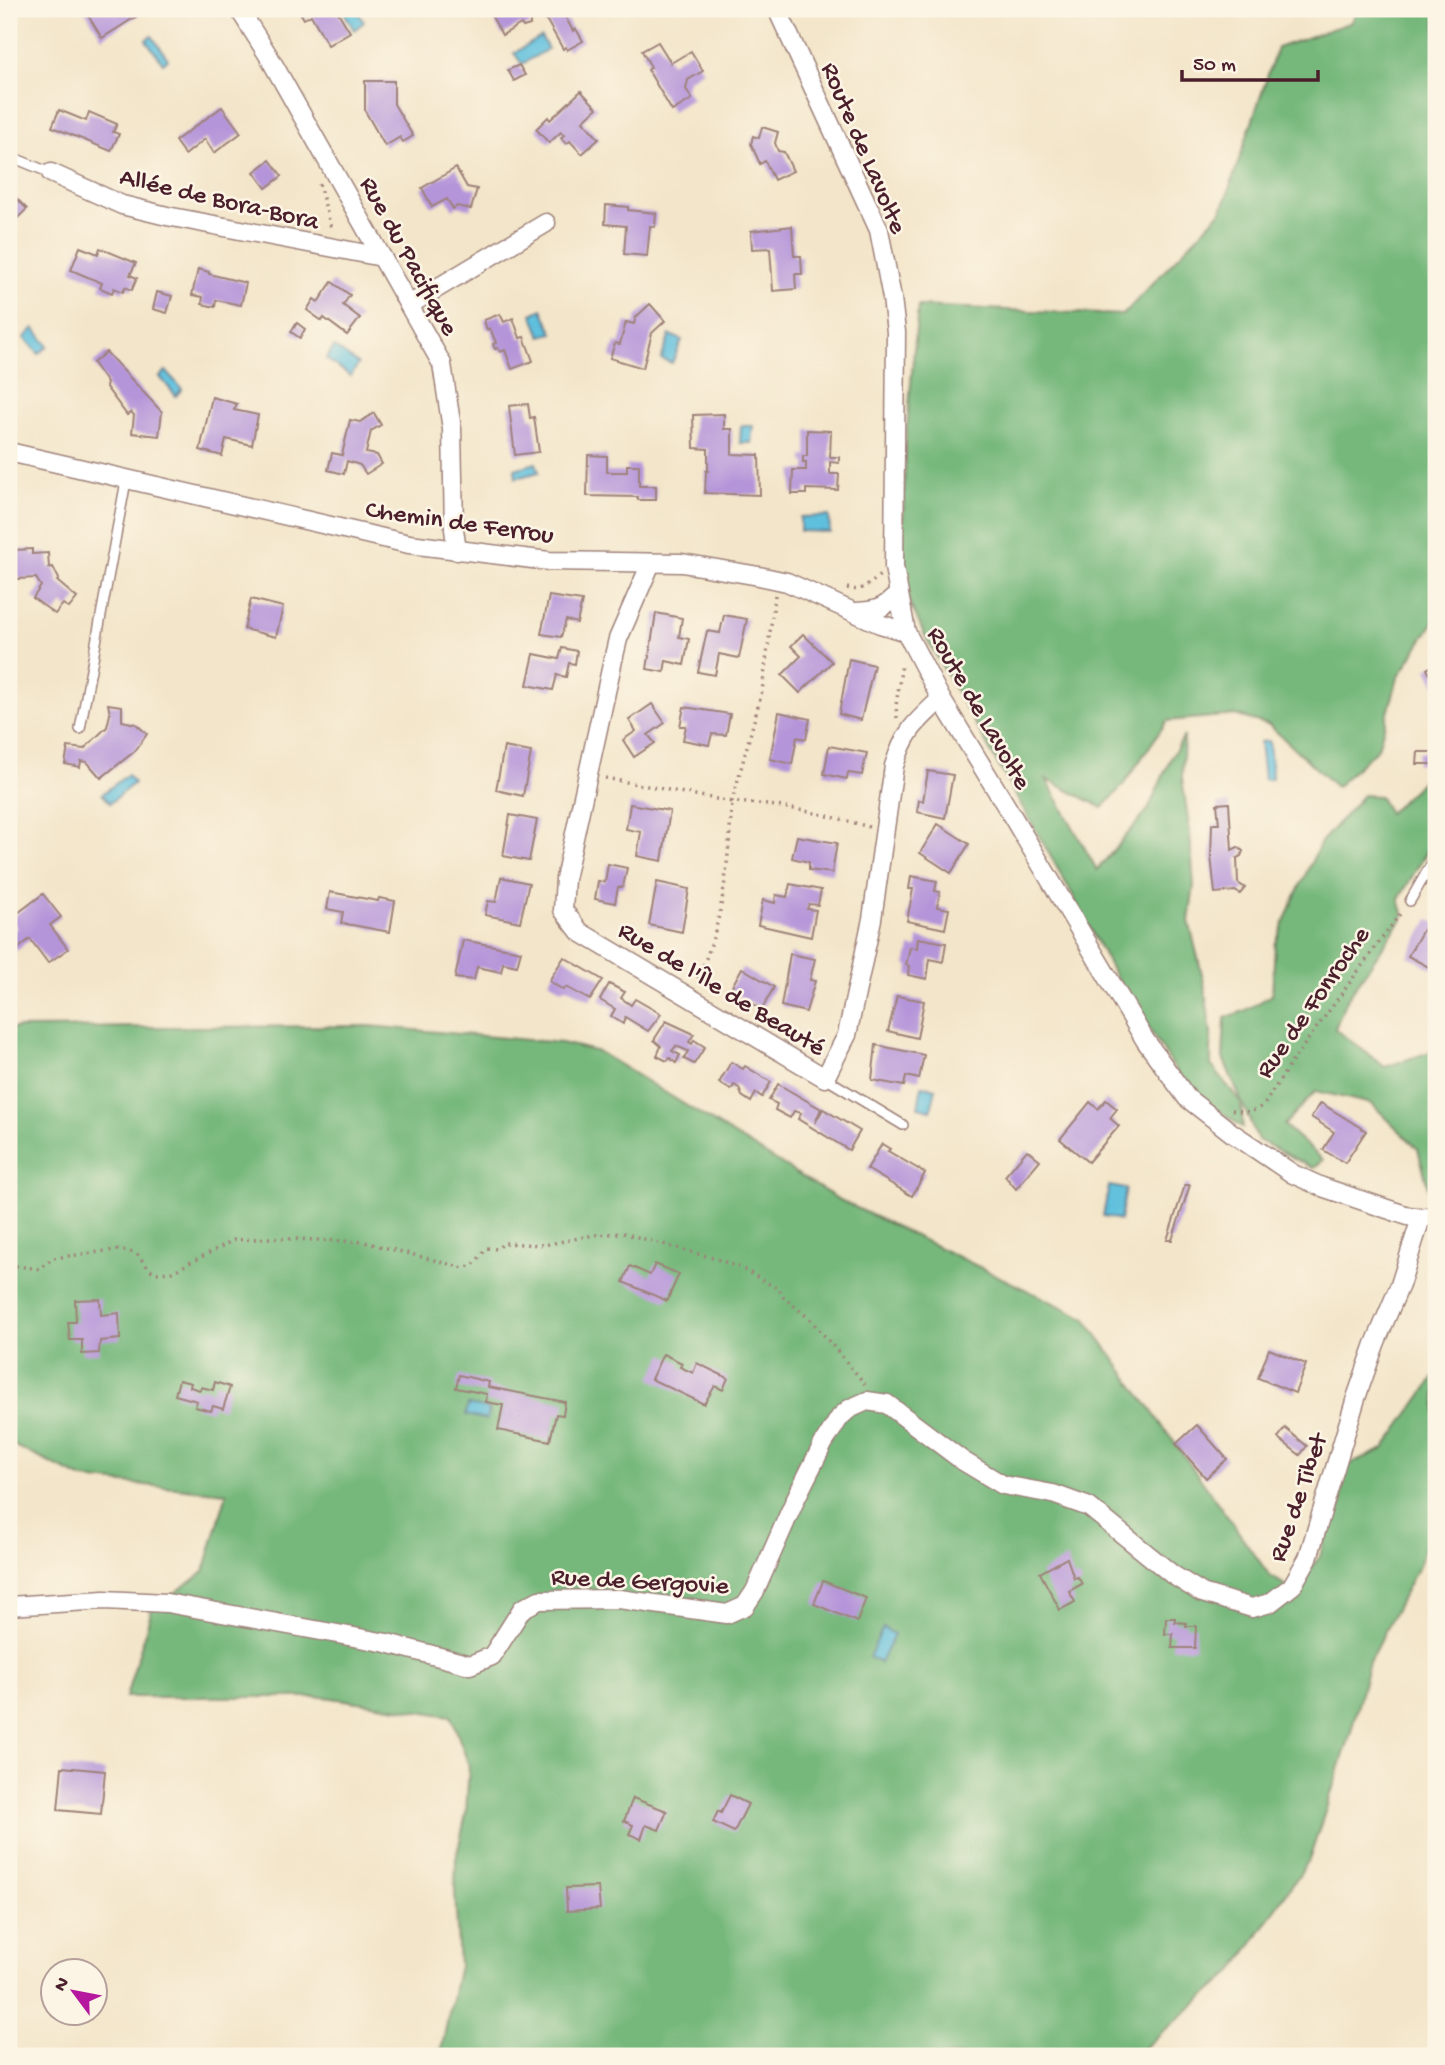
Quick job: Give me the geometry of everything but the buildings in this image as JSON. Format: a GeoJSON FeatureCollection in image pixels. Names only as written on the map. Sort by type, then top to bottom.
{"type":"FeatureCollection","features":[{"type":"Feature","properties":{"kind":"street","name":"Rue du Pacifique"},"geometry":{"type":"LineString","coordinates":[[239,9],[442,364],[452,429],[457,551]]}},
{"type":"Feature","properties":{"kind":"street","name":"Route de Lavolte"},"geometry":{"type":"LineString","coordinates":[[777,9],[879,230],[896,332],[894,567],[906,632],[941,699],[1145,1040],[1188,1098],[1293,1174],[1322,1187],[1408,1216],[1429,1216]]}},
{"type":"Feature","properties":{"kind":"street","name":"Allée de Bora-Bora"},"geometry":{"type":"LineString","coordinates":[[51,173],[122,205],[339,251],[382,257]]}},
{"type":"Feature","properties":{"kind":"street"},"geometry":{"type":"LineString","coordinates":[[409,305],[546,223]]}},
{"type":"Feature","properties":{"kind":"street","name":"Chemin de Ferrou"},"geometry":{"type":"LineString","coordinates":[[9,452],[357,534],[457,551],[549,561],[682,563],[787,582],[890,628],[906,632]]}},
{"type":"Feature","properties":{"kind":"street","name":"Rue de l'Île de Beauté"},"geometry":{"type":"LineString","coordinates":[[651,563],[618,639],[565,880],[563,910],[580,932],[825,1078],[847,1035],[872,919],[894,766],[901,743],[910,728],[941,699]]}},
{"type":"Feature","properties":{"kind":"street"},"geometry":{"type":"LineString","coordinates":[[856,612],[886,607],[898,594]]}},
{"type":"Feature","properties":{"kind":"street","name":"Rue de Tibet"},"geometry":{"type":"LineString","coordinates":[[887,1404],[963,1461],[1003,1485],[1053,1494],[1089,1507],[1173,1575],[1202,1593],[1241,1606],[1260,1607],[1270,1603],[1292,1586],[1308,1558],[1356,1398],[1429,1216]]}},
{"type":"Feature","properties":{"kind":"street","name":"Rue de Gergovie"},"geometry":{"type":"LineString","coordinates":[[9,1606],[104,1600],[167,1603],[387,1643],[470,1665],[492,1656],[523,1609],[539,1600],[619,1599],[727,1614],[745,1606],[750,1599],[806,1475],[840,1417],[849,1409],[867,1401],[887,1404]]}},
{"type":"Feature","properties":{"kind":"lane"},"geometry":{"type":"LineString","coordinates":[[9,156],[51,173]]}},
{"type":"Feature","properties":{"kind":"lane"},"geometry":{"type":"LineString","coordinates":[[80,729],[126,481]]}},
{"type":"Feature","properties":{"kind":"lane"},"geometry":{"type":"LineString","coordinates":[[1410,901],[1436,856]]}},
{"type":"Feature","properties":{"kind":"lane"},"geometry":{"type":"LineString","coordinates":[[825,1078],[903,1125]]}},
{"type":"Feature","properties":{"kind":"path"},"geometry":{"type":"LineString","coordinates":[[841,585],[853,590],[866,588],[880,575]]}},
{"type":"Feature","properties":{"kind":"path"},"geometry":{"type":"LineString","coordinates":[[689,997],[711,950],[723,902],[732,802],[762,691],[777,580]]}},
{"type":"Feature","properties":{"kind":"path"},"geometry":{"type":"LineString","coordinates":[[763,596],[785,602]]}},
{"type":"Feature","properties":{"kind":"path"},"geometry":{"type":"LineString","coordinates":[[903,658],[897,706],[898,722],[906,734]]}},
{"type":"Feature","properties":{"kind":"path"},"geometry":{"type":"LineString","coordinates":[[587,776],[732,802],[761,803],[835,817],[884,832]]}},
{"type":"Feature","properties":{"kind":"path","name":"Rue de Fonroche"},"geometry":{"type":"LineString","coordinates":[[1227,1108],[1249,1112],[1265,1103],[1297,1054],[1410,901]]}},
{"type":"Feature","properties":{"kind":"path"},"geometry":{"type":"LineString","coordinates":[[9,1265],[39,1269],[53,1258],[125,1251],[138,1255],[149,1269],[161,1274],[180,1269],[234,1240],[270,1238],[364,1242],[464,1268],[474,1264],[487,1248],[498,1249],[507,1243],[544,1245],[594,1235],[624,1233],[720,1260],[780,1290],[782,1296],[811,1320],[860,1380],[887,1404]]}},
{"type":"Feature","properties":{"kind":"green space"},"geometry":{"type":"Polygon","coordinates":[[[1357,9],[1436,9],[1436,618],[1398,678],[1378,748],[1336,787],[1269,725],[1235,715],[1167,721],[1124,784],[1103,808],[1046,779],[1097,870],[1148,810],[1184,736],[1182,778],[1194,886],[1189,921],[1204,983],[1211,1033],[1211,1065],[1241,1103],[1243,1128],[1186,1086],[1115,976],[1071,892],[926,638],[907,597],[902,551],[906,438],[918,306],[1123,315],[1222,210],[1277,48],[1352,22],[1357,9]]]}},
{"type":"Feature","properties":{"kind":"green space"},"geometry":{"type":"Polygon","coordinates":[[[1436,775],[1436,836],[1399,899],[1404,916],[1345,1002],[1335,1029],[1385,1067],[1436,1050],[1436,1194],[1430,1195],[1418,1149],[1372,1104],[1316,1091],[1284,1125],[1323,1160],[1313,1168],[1258,1140],[1223,1058],[1225,1018],[1272,995],[1275,945],[1321,842],[1363,795],[1379,796],[1389,813],[1427,777],[1436,775]]]}},
{"type":"Feature","properties":{"kind":"green space"},"geometry":{"type":"Polygon","coordinates":[[[369,1026],[562,1043],[599,1052],[838,1199],[1085,1318],[1270,1576],[1296,1591],[1320,1556],[1345,1466],[1384,1449],[1436,1375],[1436,1507],[1420,1563],[1369,1662],[1350,1736],[1309,1860],[1232,1973],[1134,2056],[440,2056],[459,1965],[456,1859],[466,1814],[469,1766],[451,1716],[325,1697],[126,1697],[152,1609],[204,1572],[227,1493],[83,1479],[9,1443],[9,1028],[369,1026]]]}},
{"type":"Feature","properties":{"kind":"water"},"geometry":{"type":"Polygon","coordinates":[[[342,9],[356,9],[364,22],[354,30],[342,9]]]}},
{"type":"Feature","properties":{"kind":"water"},"geometry":{"type":"Polygon","coordinates":[[[152,36],[168,59],[163,63],[146,40],[152,36]]]}},
{"type":"Feature","properties":{"kind":"water"},"geometry":{"type":"Polygon","coordinates":[[[541,37],[548,49],[522,64],[514,53],[541,37]]]}},
{"type":"Feature","properties":{"kind":"water"},"geometry":{"type":"Polygon","coordinates":[[[542,309],[553,333],[541,336],[532,314],[542,309]]]}},
{"type":"Feature","properties":{"kind":"water"},"geometry":{"type":"Polygon","coordinates":[[[34,328],[48,346],[39,354],[24,338],[34,328]]]}},
{"type":"Feature","properties":{"kind":"water"},"geometry":{"type":"Polygon","coordinates":[[[670,335],[682,340],[672,363],[661,359],[670,335]]]}},
{"type":"Feature","properties":{"kind":"water"},"geometry":{"type":"Polygon","coordinates":[[[334,347],[358,364],[351,376],[326,359],[334,347]]]}},
{"type":"Feature","properties":{"kind":"water"},"geometry":{"type":"Polygon","coordinates":[[[166,371],[182,389],[176,396],[160,377],[166,371]]]}},
{"type":"Feature","properties":{"kind":"water"},"geometry":{"type":"Polygon","coordinates":[[[741,426],[753,426],[751,443],[740,443],[741,426]]]}},
{"type":"Feature","properties":{"kind":"water"},"geometry":{"type":"Polygon","coordinates":[[[536,463],[539,472],[516,478],[515,469],[536,463]]]}},
{"type":"Feature","properties":{"kind":"water"},"geometry":{"type":"Polygon","coordinates":[[[829,516],[830,532],[800,531],[800,517],[829,516]]]}},
{"type":"Feature","properties":{"kind":"water"},"geometry":{"type":"Polygon","coordinates":[[[1269,741],[1272,779],[1264,780],[1260,742],[1269,741]]]}},
{"type":"Feature","properties":{"kind":"water"},"geometry":{"type":"Polygon","coordinates":[[[127,775],[134,783],[110,803],[102,794],[127,775]]]}},
{"type":"Feature","properties":{"kind":"water"},"geometry":{"type":"Polygon","coordinates":[[[922,1086],[936,1088],[931,1110],[918,1107],[922,1086]]]}},
{"type":"Feature","properties":{"kind":"water"},"geometry":{"type":"Polygon","coordinates":[[[1109,1186],[1126,1189],[1120,1220],[1103,1216],[1109,1186]]]}},
{"type":"Feature","properties":{"kind":"water"},"geometry":{"type":"Polygon","coordinates":[[[468,1405],[489,1409],[487,1420],[466,1415],[468,1405]]]}},
{"type":"Feature","properties":{"kind":"water"},"geometry":{"type":"Polygon","coordinates":[[[883,1628],[894,1634],[880,1663],[869,1657],[883,1628]]]}}]}
